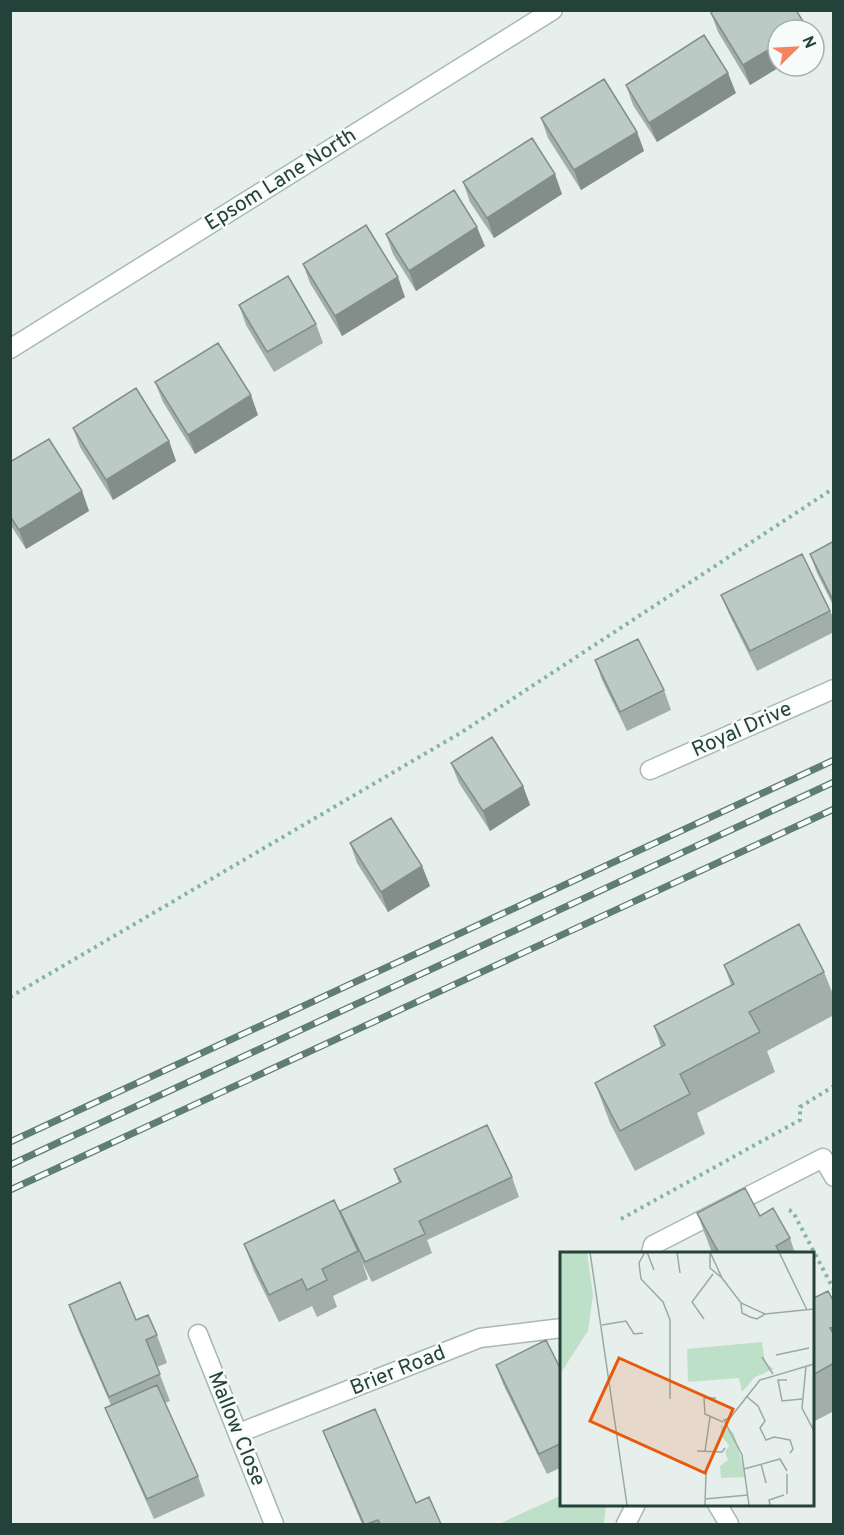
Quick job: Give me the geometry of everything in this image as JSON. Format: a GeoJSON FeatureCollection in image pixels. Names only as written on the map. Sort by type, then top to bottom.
{"type":"FeatureCollection","features":[{"type":"Feature","properties":{"kind":"street","name":"Epsom Lane North"},"geometry":{"type":"LineString","coordinates":[[10,349],[553,10]]}},
{"type":"Feature","properties":{"kind":"street","name":"Royal Drive"},"geometry":{"type":"LineString","coordinates":[[650,770],[834,689]]}},
{"type":"Feature","properties":{"kind":"street"},"geometry":{"type":"LineString","coordinates":[[651,1252],[653,1245],[823,1158],[834,1177]]}},
{"type":"Feature","properties":{"kind":"street","name":"Brier Road"},"geometry":{"type":"LineString","coordinates":[[239,1433],[480,1338],[560,1328]]}},
{"type":"Feature","properties":{"kind":"street","name":"Mallow Close"},"geometry":{"type":"LineString","coordinates":[[198,1334],[274,1524]]}},
{"type":"Feature","properties":{"kind":"street"},"geometry":{"type":"LineString","coordinates":[[626,1524],[635,1505]]}},
{"type":"Feature","properties":{"kind":"street"},"geometry":{"type":"LineString","coordinates":[[718,1505],[729,1524]]}},
{"type":"Feature","properties":{"kind":"path"},"geometry":{"type":"LineString","coordinates":[[10,997],[462,732],[834,488]]}},
{"type":"Feature","properties":{"kind":"path"},"geometry":{"type":"LineString","coordinates":[[621,1220],[800,1120],[800,1107],[834,1086]]}},
{"type":"Feature","properties":{"kind":"path"},"geometry":{"type":"LineString","coordinates":[[784,1207],[793,1212],[834,1290]]}},
{"type":"Feature","properties":{"kind":"green space"},"geometry":{"type":"Polygon","coordinates":[[[560,1496],[560,1505],[606,1505],[604,1524],[499,1524],[560,1496]]]}},
{"type":"Feature","properties":{"kind":"building"},"geometry":{"type":"Polygon","coordinates":[[[714,10],[796,10],[801,18],[766,18],[766,51],[743,65],[711,13],[714,10]]]}},
{"type":"Feature","properties":{"kind":"building"},"geometry":{"type":"Polygon","coordinates":[[[704,35],[728,73],[649,123],[626,85],[704,35]]]}},
{"type":"Feature","properties":{"kind":"building"},"geometry":{"type":"Polygon","coordinates":[[[604,79],[637,132],[574,170],[541,118],[604,79]]]}},
{"type":"Feature","properties":{"kind":"building"},"geometry":{"type":"Polygon","coordinates":[[[532,138],[555,174],[487,218],[463,182],[532,138]]]}},
{"type":"Feature","properties":{"kind":"building"},"geometry":{"type":"Polygon","coordinates":[[[454,190],[477,227],[409,271],[386,234],[454,190]]]}},
{"type":"Feature","properties":{"kind":"building"},"geometry":{"type":"Polygon","coordinates":[[[366,225],[398,277],[335,316],[303,264],[366,225]]]}},
{"type":"Feature","properties":{"kind":"building"},"geometry":{"type":"Polygon","coordinates":[[[288,276],[316,324],[267,352],[239,305],[288,276]]]}},
{"type":"Feature","properties":{"kind":"building"},"geometry":{"type":"Polygon","coordinates":[[[218,343],[251,395],[188,435],[155,382],[218,343]]]}},
{"type":"Feature","properties":{"kind":"building"},"geometry":{"type":"Polygon","coordinates":[[[136,388],[169,441],[106,480],[73,428],[136,388]]]}},
{"type":"Feature","properties":{"kind":"building"},"geometry":{"type":"Polygon","coordinates":[[[49,439],[82,491],[19,530],[10,516],[10,462],[49,439]]]}},
{"type":"Feature","properties":{"kind":"building"},"geometry":{"type":"Polygon","coordinates":[[[834,541],[834,602],[810,554],[834,541]]]}},
{"type":"Feature","properties":{"kind":"building"},"geometry":{"type":"Polygon","coordinates":[[[802,554],[830,611],[750,651],[721,595],[802,554]]]}},
{"type":"Feature","properties":{"kind":"building"},"geometry":{"type":"Polygon","coordinates":[[[638,639],[664,690],[620,712],[595,660],[638,639]]]}},
{"type":"Feature","properties":{"kind":"building"},"geometry":{"type":"Polygon","coordinates":[[[492,737],[523,786],[483,811],[451,763],[492,737]]]}},
{"type":"Feature","properties":{"kind":"building"},"geometry":{"type":"Polygon","coordinates":[[[391,818],[422,866],[381,892],[350,843],[391,818]]]}},
{"type":"Feature","properties":{"kind":"building"},"geometry":{"type":"Polygon","coordinates":[[[799,924],[824,972],[749,1012],[760,1032],[680,1074],[690,1094],[620,1131],[595,1083],[665,1045],[654,1026],[734,984],[724,965],[799,924]]]}},
{"type":"Feature","properties":{"kind":"building"},"geometry":{"type":"Polygon","coordinates":[[[487,1125],[512,1177],[419,1221],[425,1234],[365,1262],[340,1211],[401,1182],[394,1169],[487,1125]]]}},
{"type":"Feature","properties":{"kind":"building"},"geometry":{"type":"Polygon","coordinates":[[[745,1188],[760,1216],[773,1208],[790,1238],[776,1246],[779,1252],[718,1252],[697,1213],[745,1188]]]}},
{"type":"Feature","properties":{"kind":"building"},"geometry":{"type":"Polygon","coordinates":[[[334,1200],[358,1251],[322,1269],[327,1280],[307,1290],[302,1279],[269,1295],[244,1244],[334,1200]]]}},
{"type":"Feature","properties":{"kind":"building"},"geometry":{"type":"Polygon","coordinates":[[[120,1282],[136,1320],[148,1315],[157,1335],[146,1340],[160,1374],[109,1397],[69,1305],[120,1282]]]}},
{"type":"Feature","properties":{"kind":"building"},"geometry":{"type":"Polygon","coordinates":[[[828,1291],[834,1302],[834,1327],[830,1328],[834,1335],[834,1363],[814,1374],[814,1298],[828,1291]]]}},
{"type":"Feature","properties":{"kind":"building"},"geometry":{"type":"Polygon","coordinates":[[[546,1340],[560,1368],[560,1444],[539,1454],[496,1365],[546,1340]]]}},
{"type":"Feature","properties":{"kind":"building"},"geometry":{"type":"Polygon","coordinates":[[[157,1385],[198,1476],[147,1499],[105,1408],[157,1385]]]}},
{"type":"Feature","properties":{"kind":"building"},"geometry":{"type":"Polygon","coordinates":[[[375,1409],[416,1503],[429,1497],[441,1524],[380,1524],[378,1520],[364,1524],[323,1431],[375,1409]]]}},
{"type":"Feature","properties":{"kind":"railway"},"geometry":{"type":"LineString","coordinates":[[10,1142],[834,760]]}},
{"type":"Feature","properties":{"kind":"railway"},"geometry":{"type":"LineString","coordinates":[[10,1165],[834,782]]}},
{"type":"Feature","properties":{"kind":"railway"},"geometry":{"type":"LineString","coordinates":[[10,1190],[834,809]]}}]}
